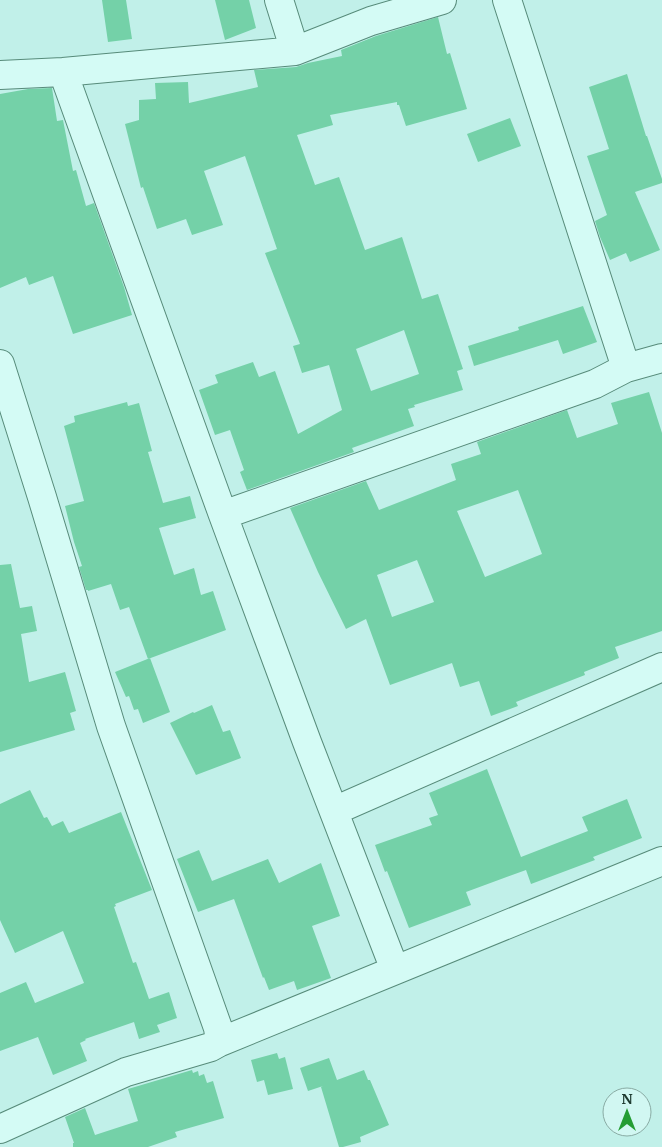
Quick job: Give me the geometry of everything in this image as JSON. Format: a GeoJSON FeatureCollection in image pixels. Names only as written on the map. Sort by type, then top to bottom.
{"type":"FeatureCollection","features":[{"type":"Feature","properties":{"kind":"street"},"geometry":{"type":"LineString","coordinates":[[279,0],[296,51]]}},
{"type":"Feature","properties":{"kind":"street"},"geometry":{"type":"LineString","coordinates":[[0,75],[63,72],[296,51],[370,21],[442,0]]}},
{"type":"Feature","properties":{"kind":"street"},"geometry":{"type":"LineString","coordinates":[[507,0],[626,368]]}},
{"type":"Feature","properties":{"kind":"street"},"geometry":{"type":"LineString","coordinates":[[63,72],[223,515],[307,742],[395,970]]}},
{"type":"Feature","properties":{"kind":"street"},"geometry":{"type":"LineString","coordinates":[[223,515],[595,384],[626,368],[662,358]]}},
{"type":"Feature","properties":{"kind":"street"},"geometry":{"type":"LineString","coordinates":[[0,364],[111,726],[218,1028],[220,1042]]}},
{"type":"Feature","properties":{"kind":"street"},"geometry":{"type":"LineString","coordinates":[[334,811],[662,667]]}},
{"type":"Feature","properties":{"kind":"street"},"geometry":{"type":"LineString","coordinates":[[0,1129],[126,1072],[211,1047],[662,861]]}},
{"type":"Feature","properties":{"kind":"building"},"geometry":{"type":"Polygon","coordinates":[[[102,0],[126,0],[132,39],[108,42],[102,0]]]}},
{"type":"Feature","properties":{"kind":"building"},"geometry":{"type":"Polygon","coordinates":[[[215,0],[249,0],[256,28],[225,40],[215,0]]]}},
{"type":"Feature","properties":{"kind":"building"},"geometry":{"type":"Polygon","coordinates":[[[438,17],[447,54],[450,53],[467,109],[406,126],[397,102],[330,115],[333,125],[297,135],[315,185],[339,177],[365,250],[402,237],[422,299],[438,294],[463,369],[457,371],[463,390],[414,405],[415,407],[408,409],[414,426],[352,448],[354,452],[247,490],[240,472],[244,470],[230,430],[215,435],[199,390],[218,383],[215,375],[253,362],[259,377],[275,371],[298,434],[342,410],[329,365],[302,373],[293,346],[300,344],[265,253],[277,249],[245,156],[204,171],[223,225],[192,235],[186,219],[157,229],[143,187],[141,188],[125,124],[139,120],[139,100],[156,99],[155,83],[188,82],[189,103],[258,87],[254,70],[296,67],[342,56],[341,50],[376,36],[438,17]],[[404,330],[356,349],[371,391],[419,374],[404,330]]]}},
{"type":"Feature","properties":{"kind":"building"},"geometry":{"type":"Polygon","coordinates":[[[627,74],[646,136],[662,179],[662,183],[635,192],[660,250],[630,262],[626,253],[610,260],[600,237],[595,221],[607,215],[587,156],[609,149],[589,87],[627,74]]]}},
{"type":"Feature","properties":{"kind":"building"},"geometry":{"type":"Polygon","coordinates":[[[52,88],[57,121],[63,120],[73,171],[76,170],[86,206],[94,203],[132,315],[73,334],[53,276],[29,285],[26,277],[0,288],[0,94],[28,89],[52,88]]]}},
{"type":"Feature","properties":{"kind":"building"},"geometry":{"type":"Polygon","coordinates":[[[510,118],[521,146],[478,162],[467,134],[510,118]]]}},
{"type":"Feature","properties":{"kind":"building"},"geometry":{"type":"Polygon","coordinates":[[[583,306],[597,342],[563,354],[558,340],[474,366],[468,346],[519,330],[518,327],[583,306]]]}},
{"type":"Feature","properties":{"kind":"building"},"geometry":{"type":"Polygon","coordinates":[[[649,392],[662,433],[662,631],[615,647],[619,658],[584,672],[585,675],[516,702],[518,706],[491,716],[479,681],[460,687],[452,663],[390,685],[366,619],[346,629],[290,508],[366,481],[379,510],[456,480],[451,464],[481,454],[477,442],[567,410],[577,438],[618,424],[611,403],[649,392]],[[518,490],[457,511],[485,577],[542,554],[518,490]],[[417,560],[377,575],[392,617],[434,602],[417,560]]]}},
{"type":"Feature","properties":{"kind":"building"},"geometry":{"type":"Polygon","coordinates":[[[127,402],[128,406],[139,403],[152,451],[148,452],[163,503],[190,496],[196,518],[159,528],[174,575],[194,568],[201,595],[213,591],[226,630],[148,659],[129,607],[120,610],[111,584],[86,590],[79,567],[82,566],[65,506],[84,501],[64,426],[75,422],[74,416],[127,402]]]}},
{"type":"Feature","properties":{"kind":"building"},"geometry":{"type":"Polygon","coordinates":[[[11,564],[20,608],[32,606],[37,631],[21,634],[29,682],[65,672],[76,711],[70,713],[75,730],[0,752],[0,565],[11,564]]]}},
{"type":"Feature","properties":{"kind":"building"},"geometry":{"type":"Polygon","coordinates":[[[150,658],[170,712],[143,723],[138,709],[134,710],[129,696],[126,697],[115,672],[150,658]]]}},
{"type":"Feature","properties":{"kind":"building"},"geometry":{"type":"Polygon","coordinates":[[[212,705],[223,732],[230,730],[241,758],[196,775],[170,723],[212,705]]]}},
{"type":"Feature","properties":{"kind":"building"},"geometry":{"type":"Polygon","coordinates":[[[487,769],[521,857],[588,831],[582,817],[627,799],[642,838],[593,857],[595,860],[531,884],[526,870],[466,892],[471,905],[409,928],[375,845],[432,825],[429,818],[438,815],[429,793],[487,769]]]}},
{"type":"Feature","properties":{"kind":"building"},"geometry":{"type":"Polygon","coordinates":[[[30,790],[44,818],[47,817],[52,826],[63,821],[69,833],[121,812],[152,890],[115,904],[116,906],[114,907],[133,963],[136,962],[149,999],[169,992],[177,1018],[157,1025],[160,1032],[139,1039],[134,1022],[85,1039],[80,1043],[87,1061],[53,1075],[38,1037],[0,1051],[0,993],[26,982],[35,1003],[84,983],[63,931],[15,953],[0,920],[0,804],[30,790]]]}},
{"type":"Feature","properties":{"kind":"building"},"geometry":{"type":"Polygon","coordinates":[[[199,850],[212,881],[268,859],[279,883],[321,863],[340,916],[312,926],[331,978],[297,990],[294,981],[269,990],[234,899],[198,912],[177,859],[199,850]]]}},
{"type":"Feature","properties":{"kind":"building"},"geometry":{"type":"Polygon","coordinates":[[[277,1053],[279,1059],[285,1057],[293,1089],[268,1095],[264,1080],[257,1082],[251,1060],[277,1053]]]}},
{"type":"Feature","properties":{"kind":"building"},"geometry":{"type":"Polygon","coordinates":[[[329,1058],[337,1080],[364,1070],[389,1125],[360,1137],[361,1142],[343,1147],[339,1147],[321,1087],[323,1086],[308,1091],[300,1068],[329,1058]]]}},
{"type":"Feature","properties":{"kind":"building"},"geometry":{"type":"Polygon","coordinates":[[[192,1070],[193,1073],[198,1071],[199,1076],[204,1074],[207,1083],[213,1081],[224,1118],[175,1132],[177,1137],[148,1147],[73,1147],[74,1143],[65,1117],[85,1108],[95,1135],[138,1121],[128,1089],[192,1070]]]}}]}
